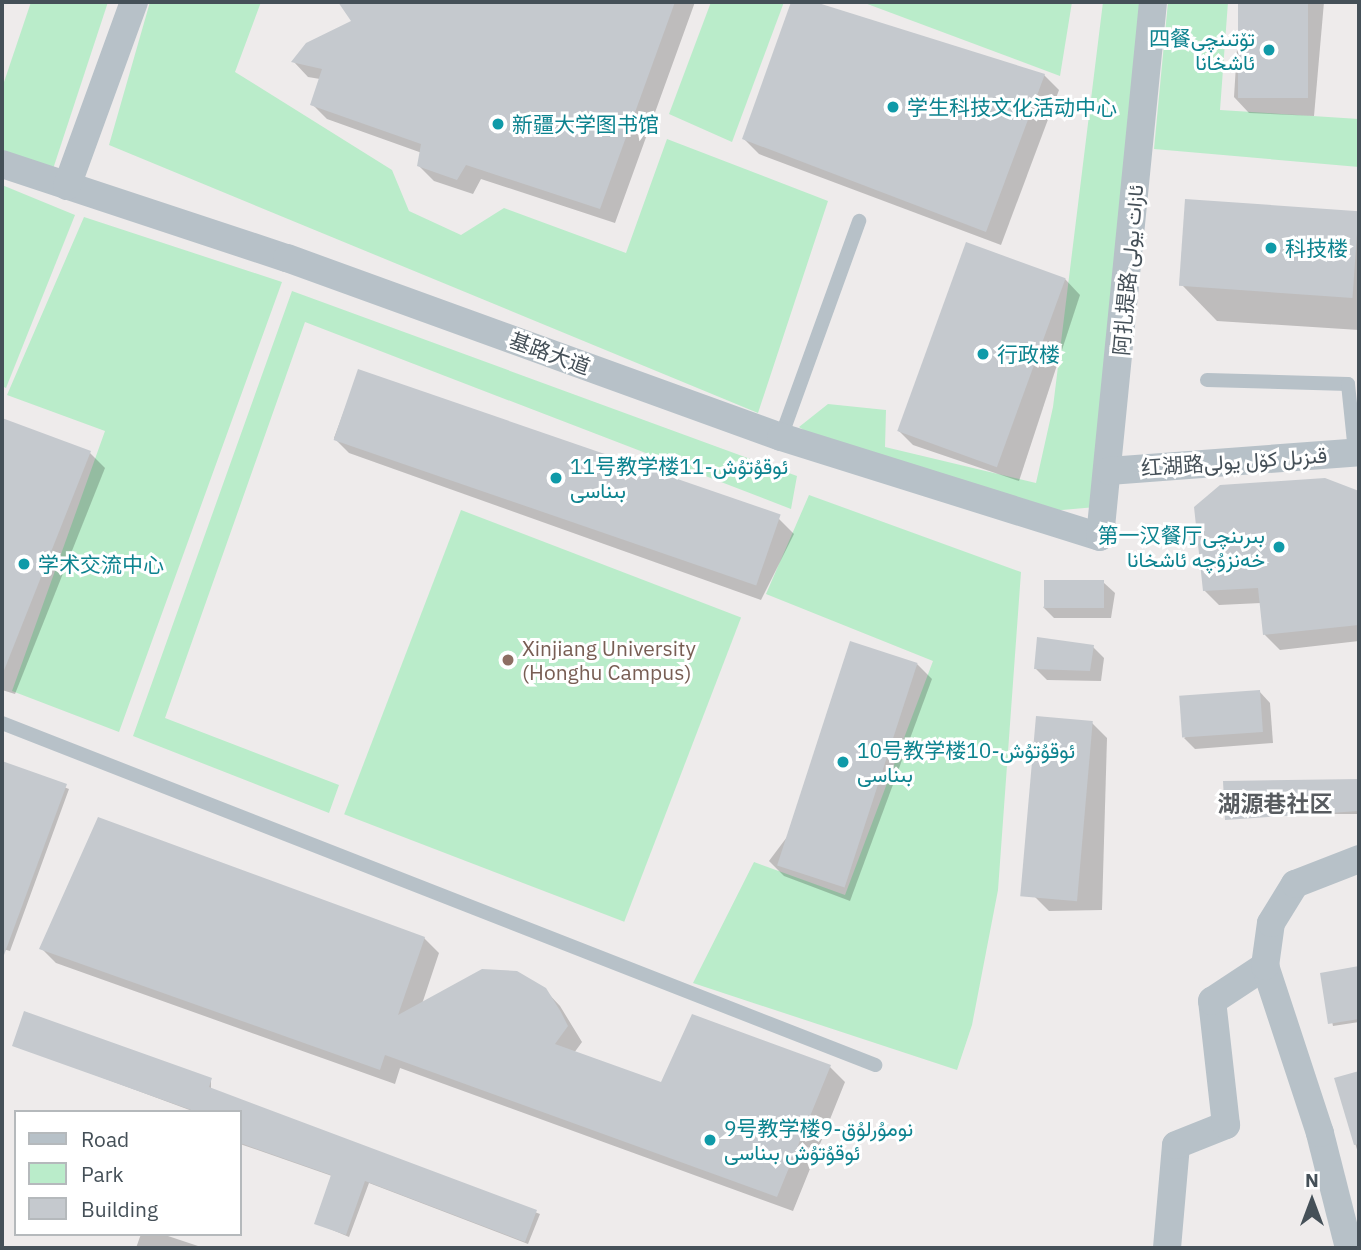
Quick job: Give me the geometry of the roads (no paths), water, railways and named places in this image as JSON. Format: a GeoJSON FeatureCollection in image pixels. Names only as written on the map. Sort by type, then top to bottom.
{"type":"FeatureCollection","features":[{"type":"Feature","properties":{"kind":"street"},"geometry":{"type":"LineString","coordinates":[[67,186],[134,2]]}},
{"type":"Feature","properties":{"kind":"street","name":"阿扎提路 ئازات يولى"},"geometry":{"type":"LineString","coordinates":[[1100,537],[1109,471],[1153,2]]}},
{"type":"Feature","properties":{"kind":"street","name":"基路大道"},"geometry":{"type":"LineString","coordinates":[[2,164],[287,258],[781,438],[1100,537]]}},
{"type":"Feature","properties":{"kind":"street","name":"红湖路قىزىل كۆل يولى"},"geometry":{"type":"LineString","coordinates":[[1109,471],[1357,452]]}},
{"type":"Feature","properties":{"kind":"street"},"geometry":{"type":"LineString","coordinates":[[1349,1248],[1321,1133],[1265,966],[1271,923],[1295,884],[1359,859]]}},
{"type":"Feature","properties":{"kind":"street"},"geometry":{"type":"LineString","coordinates":[[1167,1248],[1176,1145],[1226,1125],[1212,1001],[1265,966]]}},
{"type":"Feature","properties":{"kind":"lane"},"geometry":{"type":"LineString","coordinates":[[781,438],[859,221]]}},
{"type":"Feature","properties":{"kind":"lane"},"geometry":{"type":"LineString","coordinates":[[1207,380],[1354,384],[1357,452]]}},
{"type":"Feature","properties":{"kind":"lane"},"geometry":{"type":"LineString","coordinates":[[2,723],[876,1065]]}},
{"type":"Feature","properties":{"kind":"place","name":"四餐تۆتىنچى ئاشخانا"},"geometry":{"type":"Point","coordinates":[1269,50]}},
{"type":"Feature","properties":{"kind":"place","name":"学生科技文化活动中心"},"geometry":{"type":"Point","coordinates":[893,107]}},
{"type":"Feature","properties":{"kind":"place","name":"新疆大学图书馆"},"geometry":{"type":"Point","coordinates":[498,124]}},
{"type":"Feature","properties":{"kind":"place","name":"科技楼"},"geometry":{"type":"Point","coordinates":[1271,248]}},
{"type":"Feature","properties":{"kind":"place","name":"行政楼"},"geometry":{"type":"Point","coordinates":[983,354]}},
{"type":"Feature","properties":{"kind":"place","name":"11号教学楼11-ئوقۇتۇش بىناسى"},"geometry":{"type":"Point","coordinates":[556,478]}},
{"type":"Feature","properties":{"kind":"place","name":"第一汉餐厅بىرىنچى خەنزۇچە ئاشخانا"},"geometry":{"type":"Point","coordinates":[1279,547]}},
{"type":"Feature","properties":{"kind":"place","name":"学术交流中心"},"geometry":{"type":"Point","coordinates":[24,564]}},
{"type":"Feature","properties":{"kind":"place","name":"Xinjiang University (Honghu Campus)"},"geometry":{"type":"Point","coordinates":[508,660]}},
{"type":"Feature","properties":{"kind":"place","name":"10号教学楼10-ئوقۇتۇش بىناسى"},"geometry":{"type":"Point","coordinates":[843,762]}},
{"type":"Feature","properties":{"kind":"place","name":"9号教学楼9-نومۇرلۇق ئوقۇتۇش بىناسى"},"geometry":{"type":"Point","coordinates":[710,1140]}},
{"type":"Feature","properties":{"kind":"district","name":"湖源巷社区"},"geometry":{"type":"Point","coordinates":[1275,803]}}]}
